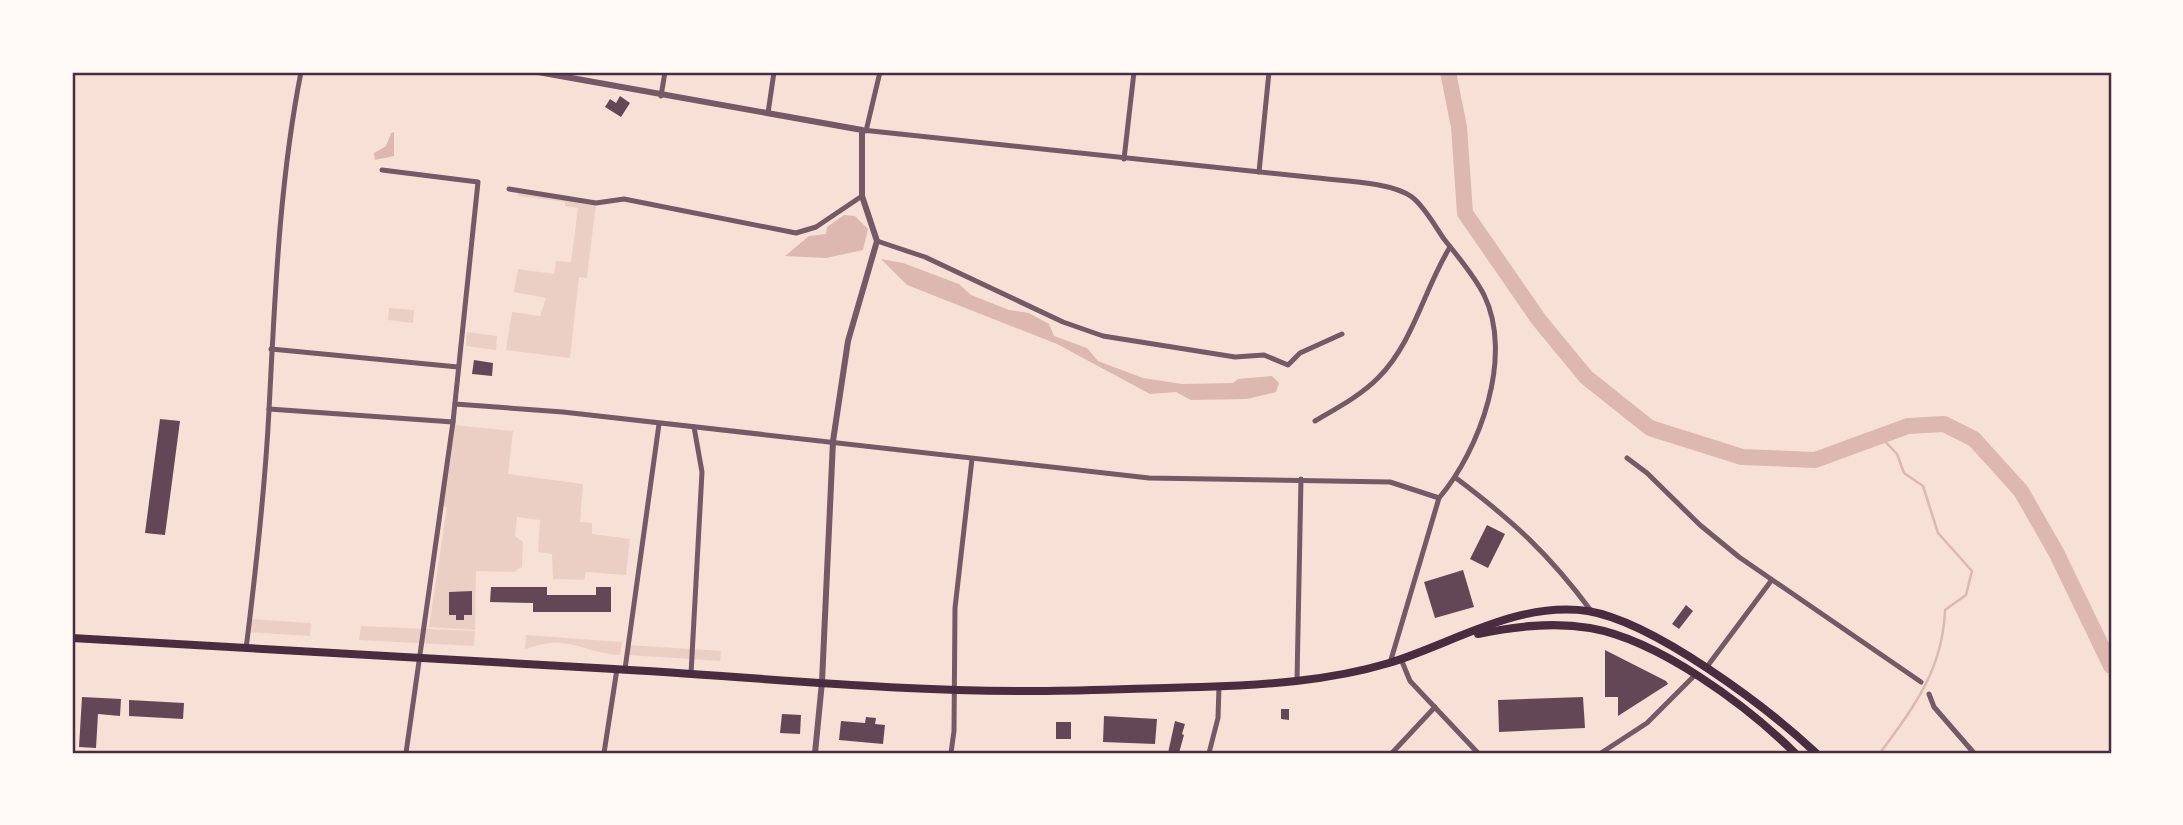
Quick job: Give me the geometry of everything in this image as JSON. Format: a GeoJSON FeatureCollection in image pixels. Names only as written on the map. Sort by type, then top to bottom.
{"type":"FeatureCollection","features":[{"type":"Feature","properties":{"kind":"main road"},"geometry":{"type":"LineString","coordinates":[[72,638],[821,682],[1036,691],[1219,686],[1297,681],[1350,673],[1390,663],[1533,611],[1561,609],[1592,612],[1630,624],[1706,668],[1816,753]]}},
{"type":"Feature","properties":{"kind":"main road"},"geometry":{"type":"LineString","coordinates":[[1451,640],[1526,625],[1593,628],[1616,635],[1695,675],[1781,739],[1795,753]]}},
{"type":"Feature","properties":{"kind":"street"},"geometry":{"type":"LineString","coordinates":[[246,649],[259,550],[285,166],[301,72]]}},
{"type":"Feature","properties":{"kind":"street"},"geometry":{"type":"LineString","coordinates":[[538,72],[864,130],[1384,187],[1411,197],[1485,297],[1495,342],[1494,385],[1476,439],[1456,478],[1439,498],[1390,663]]}},
{"type":"Feature","properties":{"kind":"street"},"geometry":{"type":"LineString","coordinates":[[575,80],[576,72]]}},
{"type":"Feature","properties":{"kind":"street"},"geometry":{"type":"LineString","coordinates":[[661,96],[664,72]]}},
{"type":"Feature","properties":{"kind":"street"},"geometry":{"type":"LineString","coordinates":[[768,113],[774,72]]}},
{"type":"Feature","properties":{"kind":"street"},"geometry":{"type":"LineString","coordinates":[[815,753],[833,440],[848,341],[877,241],[862,196],[864,130],[880,72]]}},
{"type":"Feature","properties":{"kind":"street"},"geometry":{"type":"LineString","coordinates":[[1124,159],[1134,72]]}},
{"type":"Feature","properties":{"kind":"street"},"geometry":{"type":"LineString","coordinates":[[1259,172],[1269,72]]}},
{"type":"Feature","properties":{"kind":"street"},"geometry":{"type":"LineString","coordinates":[[382,170],[478,182],[453,422],[422,658],[406,753]]}},
{"type":"Feature","properties":{"kind":"street"},"geometry":{"type":"LineString","coordinates":[[509,189],[596,203],[624,199],[796,233],[816,227],[862,196]]}},
{"type":"Feature","properties":{"kind":"street"},"geometry":{"type":"LineString","coordinates":[[877,241],[925,257],[1063,322],[1123,341],[1235,357],[1264,355],[1288,365],[1300,353],[1342,334]]}},
{"type":"Feature","properties":{"kind":"street"},"geometry":{"type":"LineString","coordinates":[[1315,421],[1359,395],[1379,378],[1398,353],[1450,247]]}},
{"type":"Feature","properties":{"kind":"street"},"geometry":{"type":"LineString","coordinates":[[271,349],[458,367]]}},
{"type":"Feature","properties":{"kind":"street"},"geometry":{"type":"LineString","coordinates":[[455,404],[563,412],[833,440],[1149,478],[1390,482],[1439,498]]}},
{"type":"Feature","properties":{"kind":"street"},"geometry":{"type":"LineString","coordinates":[[269,409],[453,422]]}},
{"type":"Feature","properties":{"kind":"street"},"geometry":{"type":"LineString","coordinates":[[604,753],[621,669],[659,424]]}},
{"type":"Feature","properties":{"kind":"street"},"geometry":{"type":"LineString","coordinates":[[691,674],[702,472],[694,427]]}},
{"type":"Feature","properties":{"kind":"street"},"geometry":{"type":"LineString","coordinates":[[951,753],[956,608],[972,458]]}},
{"type":"Feature","properties":{"kind":"street"},"geometry":{"type":"LineString","coordinates":[[1627,458],[1647,473],[1700,526],[1771,581],[1797,595],[1921,682]]}},
{"type":"Feature","properties":{"kind":"street"},"geometry":{"type":"LineString","coordinates":[[1456,478],[1513,521],[1548,554],[1592,612]]}},
{"type":"Feature","properties":{"kind":"street"},"geometry":{"type":"LineString","coordinates":[[1297,681],[1301,479]]}},
{"type":"Feature","properties":{"kind":"street"},"geometry":{"type":"LineString","coordinates":[[1706,668],[1771,581]]}},
{"type":"Feature","properties":{"kind":"street"},"geometry":{"type":"LineString","coordinates":[[1401,659],[1406,677],[1478,753]]}},
{"type":"Feature","properties":{"kind":"street"},"geometry":{"type":"LineString","coordinates":[[1601,753],[1647,723],[1695,675]]}},
{"type":"Feature","properties":{"kind":"street"},"geometry":{"type":"LineString","coordinates":[[1209,753],[1218,718],[1219,686]]}},
{"type":"Feature","properties":{"kind":"street"},"geometry":{"type":"LineString","coordinates":[[1928,694],[1934,708],[1974,753]]}},
{"type":"Feature","properties":{"kind":"street"},"geometry":{"type":"LineString","coordinates":[[1392,753],[1435,707]]}},
{"type":"Feature","properties":{"kind":"shaded area"},"geometry":{"type":"Polygon","coordinates":[[[394,132],[394,156],[375,160],[374,153],[386,146],[391,133],[394,132]]]}},
{"type":"Feature","properties":{"kind":"shaded area"},"geometry":{"type":"Polygon","coordinates":[[[519,190],[596,203],[587,278],[579,277],[570,358],[506,350],[512,312],[540,316],[546,298],[514,292],[518,269],[554,274],[556,261],[571,262],[578,208],[565,206],[565,202],[518,196],[519,190]]]}},
{"type":"Feature","properties":{"kind":"shaded area"},"geometry":{"type":"Polygon","coordinates":[[[844,215],[855,216],[868,229],[863,250],[826,258],[785,256],[809,236],[826,234],[827,227],[844,215]]]}},
{"type":"Feature","properties":{"kind":"shaded area"},"geometry":{"type":"Polygon","coordinates":[[[881,259],[903,263],[959,284],[971,295],[1009,310],[1029,313],[1049,324],[1054,336],[1087,348],[1098,361],[1143,378],[1182,384],[1233,383],[1238,379],[1272,376],[1279,383],[1276,392],[1247,399],[1191,400],[1176,392],[1150,394],[1057,344],[907,285],[881,259]]]}},
{"type":"Feature","properties":{"kind":"shaded area"},"geometry":{"type":"Polygon","coordinates":[[[389,308],[414,310],[413,323],[388,320],[389,308]]]}},
{"type":"Feature","properties":{"kind":"shaded area"},"geometry":{"type":"Polygon","coordinates":[[[467,332],[497,336],[496,350],[466,346],[467,332]]]}},
{"type":"Feature","properties":{"kind":"shaded area"},"geometry":{"type":"Polygon","coordinates":[[[454,425],[513,431],[508,474],[583,484],[580,522],[592,523],[592,534],[630,539],[626,575],[586,572],[584,580],[553,579],[552,554],[538,552],[540,520],[517,517],[515,536],[523,542],[522,567],[514,572],[476,571],[475,630],[429,627],[447,507],[442,506],[454,425]]]}},
{"type":"Feature","properties":{"kind":"shaded area"},"geometry":{"type":"Polygon","coordinates":[[[250,619],[311,623],[310,636],[248,632],[250,619]]]}},
{"type":"Feature","properties":{"kind":"shaded area"},"geometry":{"type":"Polygon","coordinates":[[[361,626],[475,631],[474,646],[359,640],[361,626]]]}},
{"type":"Feature","properties":{"kind":"shaded area"},"geometry":{"type":"Polygon","coordinates":[[[526,635],[622,642],[620,655],[564,643],[525,649],[526,635]]]}},
{"type":"Feature","properties":{"kind":"shaded area"},"geometry":{"type":"Polygon","coordinates":[[[628,645],[721,651],[720,661],[627,655],[628,645]]]}},
{"type":"Feature","properties":{"kind":"building"},"geometry":{"type":"Polygon","coordinates":[[[620,96],[630,103],[621,117],[605,107],[610,99],[616,103],[620,96]]]}},
{"type":"Feature","properties":{"kind":"building"},"geometry":{"type":"Polygon","coordinates":[[[474,360],[493,363],[492,376],[472,374],[474,360]]]}},
{"type":"Feature","properties":{"kind":"building"},"geometry":{"type":"Polygon","coordinates":[[[160,419],[180,421],[165,535],[145,533],[160,419]]]}},
{"type":"Feature","properties":{"kind":"building"},"geometry":{"type":"Polygon","coordinates":[[[1487,525],[1505,534],[1488,568],[1470,559],[1487,525]]]}},
{"type":"Feature","properties":{"kind":"building"},"geometry":{"type":"Polygon","coordinates":[[[1463,570],[1474,607],[1435,618],[1424,582],[1463,570]]]}},
{"type":"Feature","properties":{"kind":"building"},"geometry":{"type":"Polygon","coordinates":[[[491,587],[547,587],[547,595],[596,595],[596,587],[611,587],[611,612],[533,612],[533,603],[490,602],[491,587]]]}},
{"type":"Feature","properties":{"kind":"building"},"geometry":{"type":"Polygon","coordinates":[[[472,591],[472,615],[464,615],[464,620],[456,620],[456,615],[449,615],[449,592],[472,591]]]}},
{"type":"Feature","properties":{"kind":"building"},"geometry":{"type":"Polygon","coordinates":[[[1686,605],[1693,611],[1679,629],[1672,624],[1686,605]]]}},
{"type":"Feature","properties":{"kind":"building"},"geometry":{"type":"Polygon","coordinates":[[[1605,650],[1668,684],[1618,716],[1618,697],[1605,697],[1605,650]]]}},
{"type":"Feature","properties":{"kind":"building"},"geometry":{"type":"Polygon","coordinates":[[[82,697],[121,699],[120,716],[98,714],[96,748],[79,747],[82,697]]]}},
{"type":"Feature","properties":{"kind":"building"},"geometry":{"type":"Polygon","coordinates":[[[1583,697],[1585,728],[1499,732],[1498,700],[1583,697]]]}},
{"type":"Feature","properties":{"kind":"building"},"geometry":{"type":"Polygon","coordinates":[[[129,700],[184,703],[183,719],[129,716],[129,700]]]}},
{"type":"Feature","properties":{"kind":"building"},"geometry":{"type":"Polygon","coordinates":[[[1281,709],[1289,709],[1289,720],[1281,719],[1281,709]]]}},
{"type":"Feature","properties":{"kind":"building"},"geometry":{"type":"Polygon","coordinates":[[[782,714],[801,715],[800,734],[780,733],[782,714]]]}},
{"type":"Feature","properties":{"kind":"building"},"geometry":{"type":"Polygon","coordinates":[[[1104,716],[1157,719],[1155,744],[1103,742],[1104,716]]]}},
{"type":"Feature","properties":{"kind":"building"},"geometry":{"type":"Polygon","coordinates":[[[866,717],[876,718],[875,724],[885,725],[883,744],[839,740],[841,721],[865,723],[866,717]]]}},
{"type":"Feature","properties":{"kind":"building"},"geometry":{"type":"Polygon","coordinates":[[[1175,721],[1185,724],[1184,735],[1179,753],[1168,753],[1175,721]]]}},
{"type":"Feature","properties":{"kind":"building"},"geometry":{"type":"Polygon","coordinates":[[[1056,722],[1071,722],[1071,739],[1056,739],[1056,722]]]}},
{"type":"Feature","properties":{"kind":"waterway"},"geometry":{"type":"LineString","coordinates":[[1448,72],[1459,127],[1465,213],[1539,320],[1586,377],[1650,428],[1742,457],[1815,460],[1908,426],[1944,424],[1974,439],[2021,491],[2057,554],[2111,666]]}},
{"type":"Feature","properties":{"kind":"waterway"},"geometry":{"type":"LineString","coordinates":[[1879,435],[1897,454],[1904,473],[1923,486],[1938,533],[1972,571],[1966,595],[1945,610],[1939,651],[1933,669],[1915,703],[1880,753]]}}]}
